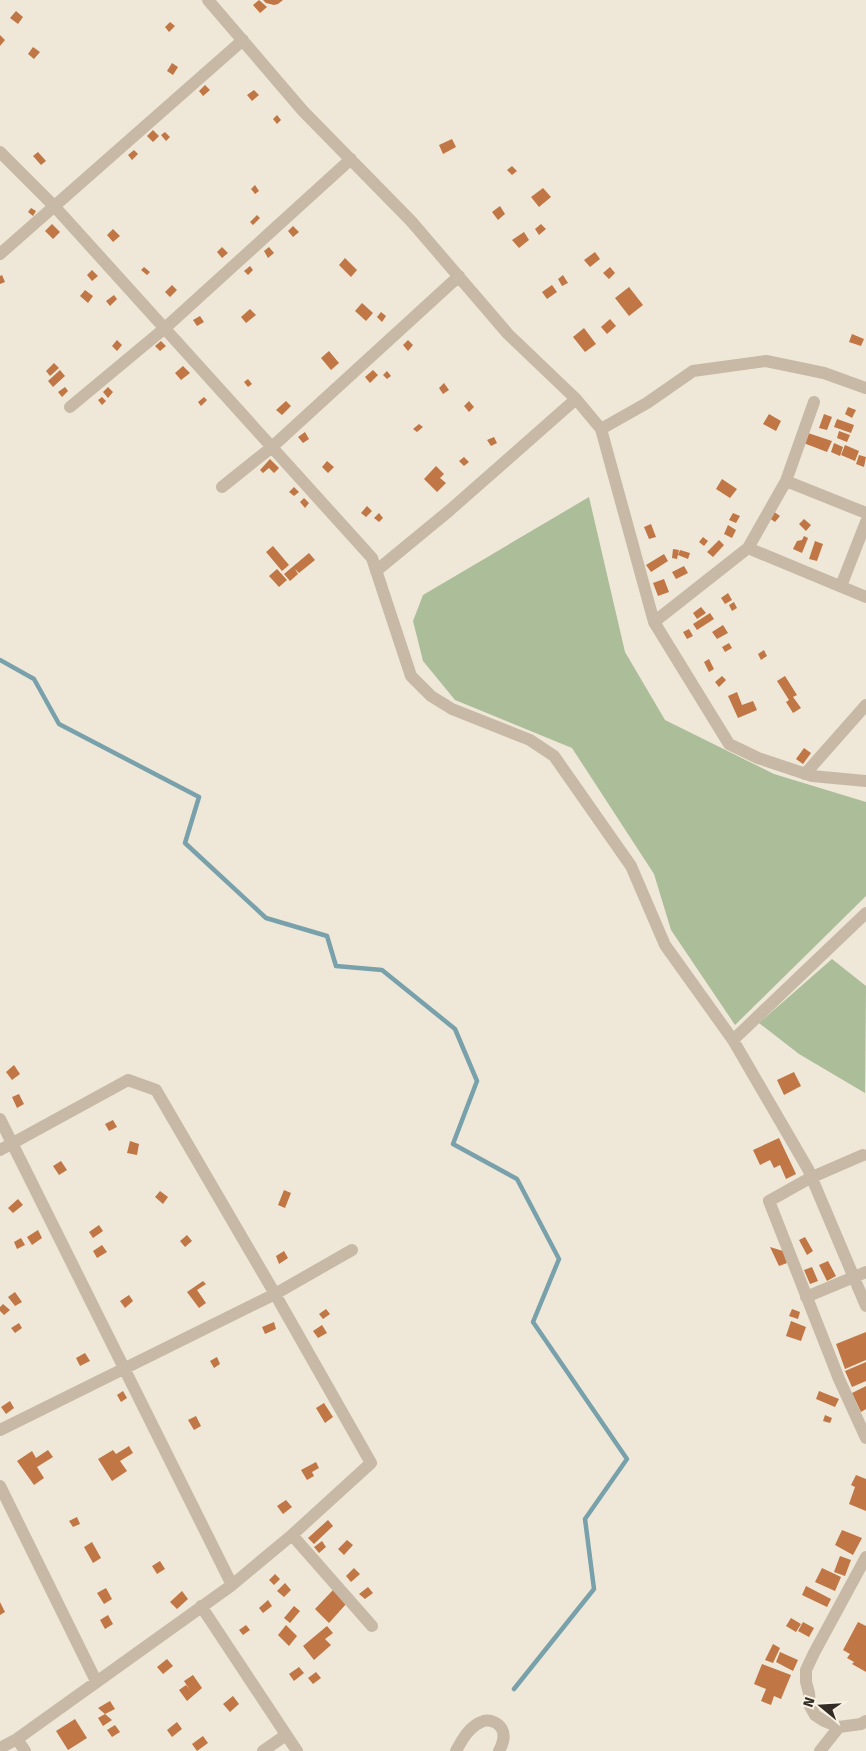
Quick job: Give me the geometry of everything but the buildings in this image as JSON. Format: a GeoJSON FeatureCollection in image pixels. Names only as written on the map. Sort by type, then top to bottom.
{"type":"FeatureCollection","features":[{"type":"Feature","properties":{"kind":"street"},"geometry":{"type":"LineString","coordinates":[[208,0],[303,110],[411,220],[508,334],[576,399],[601,429],[654,622],[729,744],[758,758],[812,776],[866,781]]}},
{"type":"Feature","properties":{"kind":"street"},"geometry":{"type":"LineString","coordinates":[[0,254],[243,40]]}},
{"type":"Feature","properties":{"kind":"street"},"geometry":{"type":"LineString","coordinates":[[0,152],[55,207],[372,558],[411,676],[430,696],[452,708],[530,740],[554,756],[631,866],[665,945],[733,1040],[808,1170],[810,1178],[860,1274],[866,1306]]}},
{"type":"Feature","properties":{"kind":"street"},"geometry":{"type":"LineString","coordinates":[[70,407],[164,328],[351,159]]}},
{"type":"Feature","properties":{"kind":"street"},"geometry":{"type":"LineString","coordinates":[[222,487],[272,447],[459,276]]}},
{"type":"Feature","properties":{"kind":"street"},"geometry":{"type":"LineString","coordinates":[[601,429],[647,403],[693,371],[766,361],[824,373],[866,388]]}},
{"type":"Feature","properties":{"kind":"street"},"geometry":{"type":"LineString","coordinates":[[376,571],[450,510],[576,399]]}},
{"type":"Feature","properties":{"kind":"street"},"geometry":{"type":"LineString","coordinates":[[654,622],[748,548],[786,481],[814,402]]}},
{"type":"Feature","properties":{"kind":"street"},"geometry":{"type":"LineString","coordinates":[[786,481],[866,513]]}},
{"type":"Feature","properties":{"kind":"street"},"geometry":{"type":"LineString","coordinates":[[841,586],[866,522]]}},
{"type":"Feature","properties":{"kind":"street"},"geometry":{"type":"LineString","coordinates":[[748,548],[866,597]]}},
{"type":"Feature","properties":{"kind":"street"},"geometry":{"type":"LineString","coordinates":[[805,774],[866,705]]}},
{"type":"Feature","properties":{"kind":"street"},"geometry":{"type":"LineString","coordinates":[[733,1040],[866,913]]}},
{"type":"Feature","properties":{"kind":"street"},"geometry":{"type":"LineString","coordinates":[[0,1150],[128,1080],[156,1090],[371,1463],[292,1535],[232,1584],[17,1739],[0,1748]]}},
{"type":"Feature","properties":{"kind":"street"},"geometry":{"type":"LineString","coordinates":[[0,1119],[232,1584]]}},
{"type":"Feature","properties":{"kind":"street"},"geometry":{"type":"LineString","coordinates":[[863,1155],[810,1178],[769,1201],[839,1379],[866,1438]]}},
{"type":"Feature","properties":{"kind":"street"},"geometry":{"type":"LineString","coordinates":[[0,1430],[275,1294],[352,1250]]}},
{"type":"Feature","properties":{"kind":"street"},"geometry":{"type":"LineString","coordinates":[[806,1296],[860,1274]]}},
{"type":"Feature","properties":{"kind":"street"},"geometry":{"type":"LineString","coordinates":[[0,1486],[96,1681]]}},
{"type":"Feature","properties":{"kind":"street"},"geometry":{"type":"LineString","coordinates":[[292,1535],[372,1626]]}},
{"type":"Feature","properties":{"kind":"street"},"geometry":{"type":"LineString","coordinates":[[866,1557],[806,1670],[810,1706],[815,1715],[839,1727],[861,1724],[866,1721]]}},
{"type":"Feature","properties":{"kind":"street"},"geometry":{"type":"LineString","coordinates":[[201,1606],[297,1751]]}},
{"type":"Feature","properties":{"kind":"street"},"geometry":{"type":"LineString","coordinates":[[456,1751],[467,1732],[488,1720],[498,1725],[504,1733],[504,1740],[499,1751]]}},
{"type":"Feature","properties":{"kind":"street"},"geometry":{"type":"LineString","coordinates":[[820,1751],[839,1727]]}},
{"type":"Feature","properties":{"kind":"street"},"geometry":{"type":"LineString","coordinates":[[263,1751],[286,1735]]}},
{"type":"Feature","properties":{"kind":"street"},"geometry":{"type":"LineString","coordinates":[[17,1739],[25,1751]]}},
{"type":"Feature","properties":{"kind":"green space"},"geometry":{"type":"Polygon","coordinates":[[[589,497],[625,652],[665,720],[774,774],[866,802],[866,896],[735,1025],[671,930],[654,874],[572,748],[455,700],[423,661],[413,621],[423,595],[589,497]]]}},
{"type":"Feature","properties":{"kind":"green space"},"geometry":{"type":"Polygon","coordinates":[[[832,959],[866,986],[865,1093],[799,1054],[759,1023],[832,959]]]}},
{"type":"Feature","properties":{"kind":"waterway"},"geometry":{"type":"LineString","coordinates":[[0,660],[34,679],[59,724],[199,797],[185,843],[266,918],[327,936],[336,966],[382,970],[455,1029],[477,1081],[453,1144],[517,1179],[559,1259],[533,1322],[627,1459],[585,1519],[594,1589],[514,1689]]}}]}
